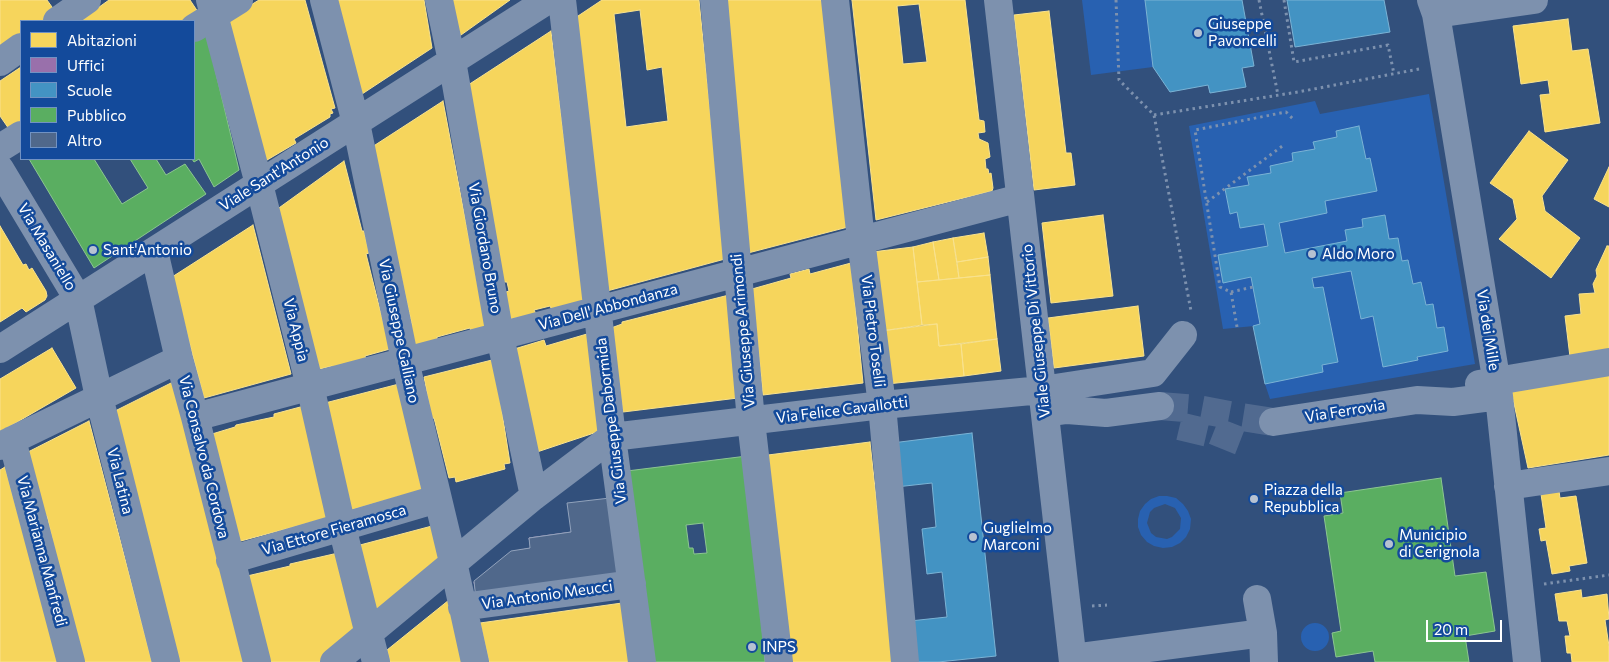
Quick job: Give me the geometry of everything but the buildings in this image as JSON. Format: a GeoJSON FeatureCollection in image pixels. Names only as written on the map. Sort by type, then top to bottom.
{"type":"FeatureCollection","features":[{"type":"Feature","properties":{"kind":"street"},"geometry":{"type":"LineString","coordinates":[[206,15],[239,0]]}},
{"type":"Feature","properties":{"kind":"street","name":"Via Giuseppe Galliano"},"geometry":{"type":"LineString","coordinates":[[324,0],[356,123],[405,361],[475,662]]}},
{"type":"Feature","properties":{"kind":"street","name":"Via Giordano Bruno"},"geometry":{"type":"LineString","coordinates":[[439,0],[452,62],[500,336],[534,496]]}},
{"type":"Feature","properties":{"kind":"street","name":"Viale Sant'Antonio"},"geometry":{"type":"LineString","coordinates":[[0,349],[548,0]]}},
{"type":"Feature","properties":{"kind":"street","name":"Via Giuseppe Dabormida"},"geometry":{"type":"LineString","coordinates":[[562,0],[612,437],[642,662]]}},
{"type":"Feature","properties":{"kind":"street","name":"Via Giuseppe Arimondi"},"geometry":{"type":"LineString","coordinates":[[714,0],[751,421],[780,662]]}},
{"type":"Feature","properties":{"kind":"street","name":"Via Pietro Toselli"},"geometry":{"type":"LineString","coordinates":[[835,0],[861,240],[882,405],[905,662]]}},
{"type":"Feature","properties":{"kind":"street","name":"Viale Giuseppe Di Vittorio"},"geometry":{"type":"LineString","coordinates":[[998,0],[1045,410],[1088,607],[1073,660]]}},
{"type":"Feature","properties":{"kind":"street"},"geometry":{"type":"LineString","coordinates":[[1434,7],[1534,0]]}},
{"type":"Feature","properties":{"kind":"street","name":"Via dei Mille"},"geometry":{"type":"LineString","coordinates":[[1434,7],[1498,389],[1527,662]]}},
{"type":"Feature","properties":{"kind":"street","name":"Via Appia"},"geometry":{"type":"LineString","coordinates":[[206,15],[259,184],[310,386],[342,527],[376,662]]}},
{"type":"Feature","properties":{"kind":"street"},"geometry":{"type":"LineString","coordinates":[[0,62],[20,48]]}},
{"type":"Feature","properties":{"kind":"street"},"geometry":{"type":"LineString","coordinates":[[0,148],[20,136]]}},
{"type":"Feature","properties":{"kind":"street","name":"Via Masaniello"},"geometry":{"type":"LineString","coordinates":[[0,170],[78,299]]}},
{"type":"Feature","properties":{"kind":"street","name":"Via Dell' Abbondanza"},"geometry":{"type":"LineString","coordinates":[[195,417],[1020,198]]}},
{"type":"Feature","properties":{"kind":"street","name":"Via Consalvo da Cordova"},"geometry":{"type":"LineString","coordinates":[[154,251],[179,359],[257,662]]}},
{"type":"Feature","properties":{"kind":"street","name":"Via Latina"},"geometry":{"type":"LineString","coordinates":[[78,299],[99,397],[166,662]]}},
{"type":"Feature","properties":{"kind":"street"},"geometry":{"type":"LineString","coordinates":[[1045,410],[1153,373],[1187,325]]}},
{"type":"Feature","properties":{"kind":"street"},"geometry":{"type":"LineString","coordinates":[[6,443],[179,359]]}},
{"type":"Feature","properties":{"kind":"street","name":"Via Ferrovia"},"geometry":{"type":"LineString","coordinates":[[1273,422],[1417,400],[1452,402],[1609,362]]}},
{"type":"Feature","properties":{"kind":"street","name":"Via Felice Cavallotti"},"geometry":{"type":"LineString","coordinates":[[612,437],[882,405],[1045,410]]}},
{"type":"Feature","properties":{"kind":"street"},"geometry":{"type":"LineString","coordinates":[[1045,410],[1106,413],[1160,406]]}},
{"type":"Feature","properties":{"kind":"street"},"geometry":{"type":"LineString","coordinates":[[334,662],[534,496],[612,437]]}},
{"type":"Feature","properties":{"kind":"street","name":"Via Marianna Manfredi"},"geometry":{"type":"LineString","coordinates":[[6,443],[71,662]]}},
{"type":"Feature","properties":{"kind":"street"},"geometry":{"type":"LineString","coordinates":[[1508,486],[1609,471]]}},
{"type":"Feature","properties":{"kind":"street","name":"Via Ettore Fieramosca"},"geometry":{"type":"LineString","coordinates":[[230,560],[438,499]]}},
{"type":"Feature","properties":{"kind":"street","name":"Via Antonio Meucci"},"geometry":{"type":"LineString","coordinates":[[462,607],[632,584]]}},
{"type":"Feature","properties":{"kind":"street"},"geometry":{"type":"LineString","coordinates":[[1257,599],[1263,633],[1264,662]]}},
{"type":"Feature","properties":{"kind":"street"},"geometry":{"type":"LineString","coordinates":[[1073,660],[1263,633]]}},
{"type":"Feature","properties":{"kind":"path"},"geometry":{"type":"LineString","coordinates":[[1116,0],[1119,80],[1154,115],[1187,325]]}},
{"type":"Feature","properties":{"kind":"path"},"geometry":{"type":"LineString","coordinates":[[1259,0],[1278,95]]}},
{"type":"Feature","properties":{"kind":"path"},"geometry":{"type":"LineString","coordinates":[[1284,0],[1294,62],[1388,45],[1394,74]]}},
{"type":"Feature","properties":{"kind":"path"},"geometry":{"type":"LineString","coordinates":[[1154,115],[1278,95],[1409,70]]}},
{"type":"Feature","properties":{"kind":"path"},"geometry":{"type":"LineString","coordinates":[[1253,287],[1231,292],[1220,287],[1195,130],[1286,112],[1295,121]]}},
{"type":"Feature","properties":{"kind":"path"},"geometry":{"type":"LineString","coordinates":[[1207,202],[1285,144]]}},
{"type":"Feature","properties":{"kind":"path"},"geometry":{"type":"LineString","coordinates":[[1231,292],[1237,327]]}},
{"type":"Feature","properties":{"kind":"path"},"geometry":{"type":"LineString","coordinates":[[1519,588],[1609,575]]}},
{"type":"Feature","properties":{"kind":"shaded area"},"geometry":{"type":"Polygon","coordinates":[[[1082,0],[1145,0],[1153,67],[1091,75],[1082,0]]]}},
{"type":"Feature","properties":{"kind":"shaded area"},"geometry":{"type":"Polygon","coordinates":[[[1429,94],[1475,364],[1270,399],[1265,384],[1254,326],[1223,329],[1189,126],[1315,101],[1320,114],[1429,94]]]}},
{"type":"Feature","properties":{"kind":"shaded area"},"geometry":{"type":"Polygon","coordinates":[[[1159,496],[1176,498],[1188,511],[1191,519],[1190,529],[1180,543],[1172,547],[1163,548],[1147,542],[1141,535],[1138,527],[1140,511],[1151,499],[1159,496]],[[1165,504],[1154,508],[1150,512],[1147,523],[1151,533],[1156,537],[1167,539],[1180,529],[1181,518],[1175,508],[1165,504]]]}},
{"type":"Feature","properties":{"kind":"shaded area"},"geometry":{"type":"Polygon","coordinates":[[[1315,623],[1325,627],[1329,637],[1325,647],[1315,651],[1305,647],[1301,637],[1305,627],[1315,623]]]}},
{"type":"Feature","properties":{"kind":"tunnel"},"geometry":{"type":"LineString","coordinates":[[1160,406],[1198,409],[1273,422]]}},
{"type":"Feature","properties":{"kind":"tunnel"},"geometry":{"type":"LineString","coordinates":[[1190,443],[1198,409]]}},
{"type":"Feature","properties":{"kind":"tunnel"},"geometry":{"type":"LineString","coordinates":[[1222,449],[1235,416]]}},
{"type":"Feature","properties":{"kind":"place","name":"Giuseppe Pavoncelli"},"geometry":{"type":"Point","coordinates":[1198,33]}},
{"type":"Feature","properties":{"kind":"place","name":"Sant'Antonio"},"geometry":{"type":"Point","coordinates":[93,250]}},
{"type":"Feature","properties":{"kind":"place","name":"Aldo Moro"},"geometry":{"type":"Point","coordinates":[1312,254]}},
{"type":"Feature","properties":{"kind":"place","name":"Piazza della Repubblica"},"geometry":{"type":"Point","coordinates":[1254,499]}},
{"type":"Feature","properties":{"kind":"place","name":"Guglielmo Marconi"},"geometry":{"type":"Point","coordinates":[973,537]}},
{"type":"Feature","properties":{"kind":"place","name":"Municipio di Cerignola"},"geometry":{"type":"Point","coordinates":[1389,544]}},
{"type":"Feature","properties":{"kind":"place","name":"INPS"},"geometry":{"type":"Point","coordinates":[752,647]}}]}
